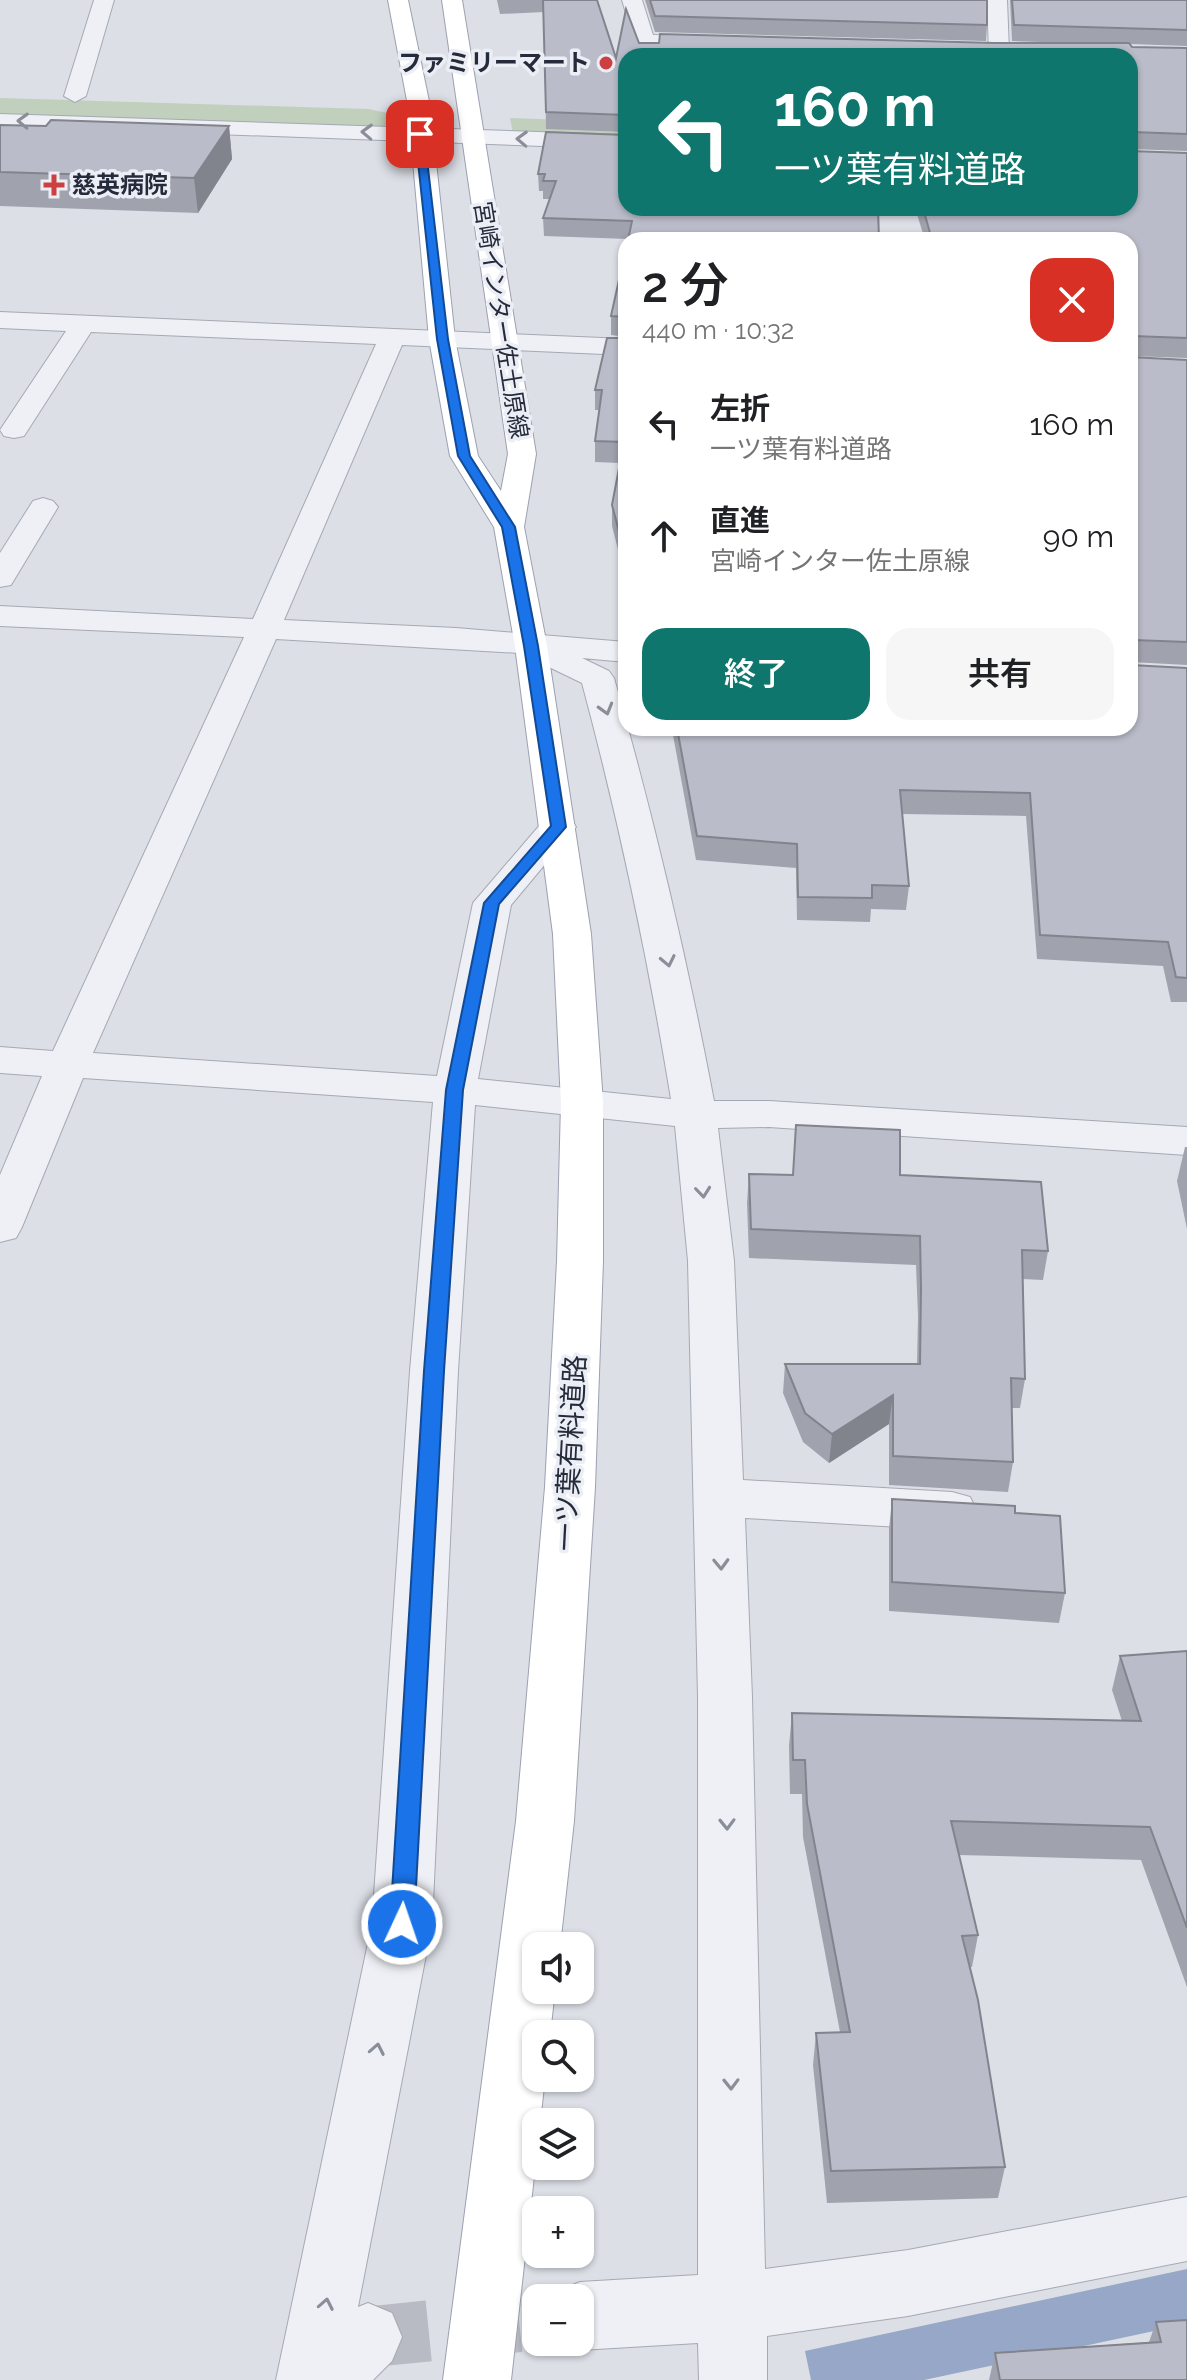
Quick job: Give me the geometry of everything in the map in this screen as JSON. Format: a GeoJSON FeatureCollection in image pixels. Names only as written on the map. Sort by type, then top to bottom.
{"type":"FeatureCollection","features":[{"type":"Feature","properties":{"kind":"main road","name":"宮崎インター佐土原線"},"geometry":{"type":"LineString","coordinates":[[398,0],[408,106],[420,134],[442,339],[464,456],[509,527]]}},
{"type":"Feature","properties":{"kind":"main road","name":"宮崎インター佐土原線"},"geometry":{"type":"LineString","coordinates":[[452,0],[522,454],[509,527]]}},
{"type":"Feature","properties":{"kind":"main road","name":"一ツ葉有料道路"},"geometry":{"type":"LineString","coordinates":[[477,2380],[545,1821],[570,1487],[580,1261],[582,1103],[572,934],[531,646],[509,527]]}},
{"type":"Feature","properties":{"kind":"street"},"geometry":{"type":"LineString","coordinates":[[75,96],[104,0]]}},
{"type":"Feature","properties":{"kind":"street"},"geometry":{"type":"LineString","coordinates":[[632,0],[646,48]]}},
{"type":"Feature","properties":{"kind":"street"},"geometry":{"type":"LineString","coordinates":[[997,0],[1000,48]]}},
{"type":"Feature","properties":{"kind":"street"},"geometry":{"type":"LineString","coordinates":[[664,48],[737,44]]}},
{"type":"Feature","properties":{"kind":"street"},"geometry":{"type":"LineString","coordinates":[[408,106],[497,109]]}},
{"type":"Feature","properties":{"kind":"street"},"geometry":{"type":"LineString","coordinates":[[0,120],[618,142]]}},
{"type":"Feature","properties":{"kind":"street"},"geometry":{"type":"LineString","coordinates":[[0,320],[618,347]]}},
{"type":"Feature","properties":{"kind":"street"},"geometry":{"type":"LineString","coordinates":[[14,430],[84,323]]}},
{"type":"Feature","properties":{"kind":"street"},"geometry":{"type":"LineString","coordinates":[[0,1227],[102,982],[264,629],[393,336]]}},
{"type":"Feature","properties":{"kind":"street"},"geometry":{"type":"LineString","coordinates":[[0,578],[43,507]]}},
{"type":"Feature","properties":{"kind":"street"},"geometry":{"type":"LineString","coordinates":[[0,616],[456,638],[618,651]]}},
{"type":"Feature","properties":{"kind":"street"},"geometry":{"type":"LineString","coordinates":[[531,646],[597,678],[632,803],[662,937],[695,1115],[711,1261],[725,1697],[733,2380]]}},
{"type":"Feature","properties":{"kind":"street"},"geometry":{"type":"LineString","coordinates":[[310,2380],[402,1924],[434,1371],[455,1090],[492,903],[558,827]]}},
{"type":"Feature","properties":{"kind":"street"},"geometry":{"type":"LineString","coordinates":[[0,1060],[455,1090],[695,1115],[769,1114],[1187,1141]]}},
{"type":"Feature","properties":{"kind":"street"},"geometry":{"type":"LineString","coordinates":[[719,1498],[989,1513]]}},
{"type":"Feature","properties":{"kind":"street"},"geometry":{"type":"LineString","coordinates":[[594,2315],[734,2307],[908,2283],[1187,2229]]}},
{"type":"Feature","properties":{"kind":"green space"},"geometry":{"type":"Polygon","coordinates":[[[0,98],[368,109],[397,115],[398,123],[374,128],[0,115],[0,98]]]}},
{"type":"Feature","properties":{"kind":"green space"},"geometry":{"type":"Polygon","coordinates":[[[510,118],[618,122],[618,136],[513,133],[510,118]]]}},
{"type":"Feature","properties":{"kind":"water"},"geometry":{"type":"Polygon","coordinates":[[[1187,2269],[1187,2324],[924,2380],[811,2380],[805,2351],[1187,2269]]]}},
{"type":"Feature","properties":{"kind":"building"},"geometry":{"type":"Polygon","coordinates":[[[543,0],[597,0],[616,58],[618,48],[618,115],[546,112],[543,0]]]}},
{"type":"Feature","properties":{"kind":"building"},"geometry":{"type":"Polygon","coordinates":[[[650,0],[987,0],[987,25],[655,16],[650,0]]]}},
{"type":"Feature","properties":{"kind":"building"},"geometry":{"type":"Polygon","coordinates":[[[1012,0],[1187,0],[1187,30],[1014,25],[1012,0]]]}},
{"type":"Feature","properties":{"kind":"building"},"geometry":{"type":"Polygon","coordinates":[[[626,9],[639,43],[659,43],[660,34],[994,43],[1129,43],[1132,47],[1187,48],[1187,134],[1138,132],[1138,48],[618,48],[626,9]]]}},
{"type":"Feature","properties":{"kind":"building"},"geometry":{"type":"Polygon","coordinates":[[[51,120],[229,126],[194,178],[0,172],[0,125],[46,126],[51,120]]]}},
{"type":"Feature","properties":{"kind":"building"},"geometry":{"type":"Polygon","coordinates":[[[546,132],[618,135],[618,216],[878,216],[879,232],[630,232],[632,221],[543,218],[556,181],[543,181],[545,174],[538,174],[546,132]]]}},
{"type":"Feature","properties":{"kind":"building"},"geometry":{"type":"Polygon","coordinates":[[[1138,151],[1187,153],[1187,338],[1138,336],[1138,232],[930,232],[925,216],[1138,216],[1138,151]]]}},
{"type":"Feature","properties":{"kind":"building"},"geometry":{"type":"Polygon","coordinates":[[[618,284],[618,316],[611,316],[618,284]]]}},
{"type":"Feature","properties":{"kind":"building"},"geometry":{"type":"Polygon","coordinates":[[[607,338],[618,338],[618,442],[595,441],[602,390],[595,390],[607,338]]]}},
{"type":"Feature","properties":{"kind":"building"},"geometry":{"type":"Polygon","coordinates":[[[1138,357],[1187,360],[1187,642],[1138,640],[1138,357]]]}},
{"type":"Feature","properties":{"kind":"building"},"geometry":{"type":"Polygon","coordinates":[[[618,474],[618,528],[612,505],[618,474]]]}},
{"type":"Feature","properties":{"kind":"building"},"geometry":{"type":"Polygon","coordinates":[[[1138,665],[1187,668],[1187,978],[1176,977],[1168,942],[1040,935],[1030,793],[900,790],[909,886],[872,885],[872,898],[798,897],[797,844],[697,836],[678,736],[1138,736],[1138,665]]]}},
{"type":"Feature","properties":{"kind":"building"},"geometry":{"type":"Polygon","coordinates":[[[796,1125],[900,1130],[900,1175],[1041,1182],[1048,1251],[1022,1250],[1025,1379],[1011,1378],[1013,1462],[893,1456],[893,1395],[832,1434],[805,1413],[785,1364],[920,1364],[920,1236],[751,1229],[749,1174],[793,1175],[796,1125]]]}},
{"type":"Feature","properties":{"kind":"building"},"geometry":{"type":"Polygon","coordinates":[[[892,1499],[1015,1506],[1015,1513],[1060,1516],[1065,1593],[892,1582],[892,1499]]]}},
{"type":"Feature","properties":{"kind":"building"},"geometry":{"type":"Polygon","coordinates":[[[1187,1651],[1187,1928],[1150,1827],[951,1821],[978,1935],[962,1936],[978,2000],[1005,2167],[831,2171],[816,2033],[850,2032],[807,1804],[805,1760],[793,1760],[792,1713],[1141,1721],[1120,1656],[1187,1651]]]}},
{"type":"Feature","properties":{"kind":"building"},"geometry":{"type":"Polygon","coordinates":[[[1187,2320],[1187,2380],[1000,2380],[995,2353],[1161,2342],[1156,2322],[1187,2320]]]}},
{"type":"Feature","properties":{"kind":"tunnel"},"geometry":{"type":"LineString","coordinates":[[368,2337],[522,2321]]}},
{"type":"Feature","properties":{"kind":"place","name":"ファミリーマート"},"geometry":{"type":"Point","coordinates":[606,63]}},
{"type":"Feature","properties":{"kind":"place","name":"慈英病院"},"geometry":{"type":"Point","coordinates":[54,185]}},
{"type":"Feature","properties":{"kind":"route"},"geometry":{"type":"LineString","coordinates":[[402,1924],[434,1371],[455,1090],[492,903],[558,827],[531,646],[509,527],[464,456],[442,339],[420,134]]}}]}
